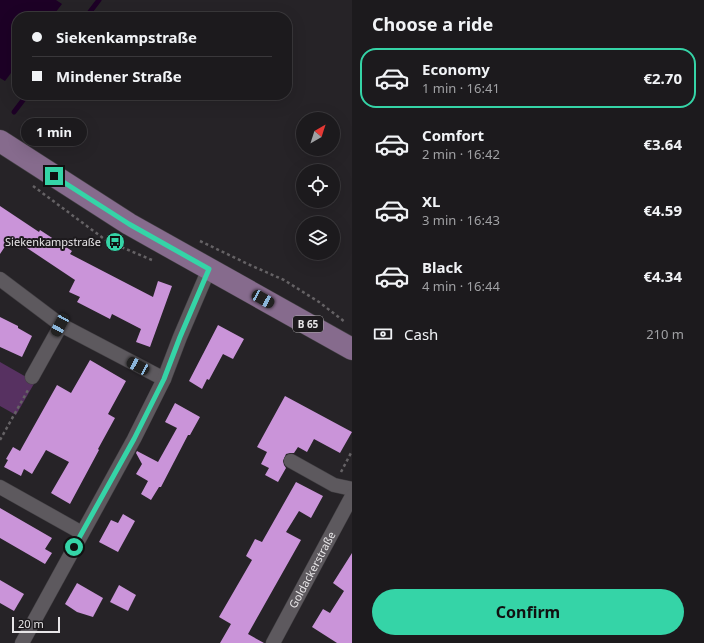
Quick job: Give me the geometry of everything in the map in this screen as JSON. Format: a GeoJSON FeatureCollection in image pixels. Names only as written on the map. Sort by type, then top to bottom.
{"type":"FeatureCollection","features":[{"type":"Feature","properties":{"kind":"main road","name":"B 65"},"geometry":{"type":"LineString","coordinates":[[0,141],[129,224],[352,349]]}},
{"type":"Feature","properties":{"kind":"street"},"geometry":{"type":"LineString","coordinates":[[22,643],[134,439],[164,379],[209,269]]}},
{"type":"Feature","properties":{"kind":"street"},"geometry":{"type":"LineString","coordinates":[[0,279],[60,325],[164,379]]}},
{"type":"Feature","properties":{"kind":"street"},"geometry":{"type":"LineString","coordinates":[[32,377],[60,325]]}},
{"type":"Feature","properties":{"kind":"street"},"geometry":{"type":"LineString","coordinates":[[291,461],[334,485],[352,489]]}},
{"type":"Feature","properties":{"kind":"street"},"geometry":{"type":"LineString","coordinates":[[0,486],[82,533]]}},
{"type":"Feature","properties":{"kind":"street","name":"Goldackerstraße"},"geometry":{"type":"LineString","coordinates":[[273,643],[352,496]]}},
{"type":"Feature","properties":{"kind":"path"},"geometry":{"type":"LineString","coordinates":[[196,239],[284,280],[319,302],[346,323]]}},
{"type":"Feature","properties":{"kind":"path"},"geometry":{"type":"LineString","coordinates":[[0,440],[32,383],[32,377]]}},
{"type":"Feature","properties":{"kind":"path"},"geometry":{"type":"LineString","coordinates":[[334,485],[352,451]]}},
{"type":"Feature","properties":{"kind":"shaded area"},"geometry":{"type":"Polygon","coordinates":[[[0,0],[56,0],[62,4],[56,12],[12,12],[12,72],[5,81],[0,78],[0,0]]]}},
{"type":"Feature","properties":{"kind":"shaded area"},"geometry":{"type":"Polygon","coordinates":[[[0,362],[35,382],[16,415],[0,406],[0,362]]]}},
{"type":"Feature","properties":{"kind":"building"},"geometry":{"type":"Polygon","coordinates":[[[0,206],[39,232],[40,230],[72,251],[70,254],[153,297],[158,281],[172,286],[150,347],[136,342],[141,329],[112,314],[110,319],[77,302],[80,297],[69,292],[75,280],[12,238],[0,254],[0,206]]]}},
{"type":"Feature","properties":{"kind":"building"},"geometry":{"type":"Polygon","coordinates":[[[0,317],[18,326],[18,328],[32,336],[22,357],[0,347],[0,317]]]}},
{"type":"Feature","properties":{"kind":"building"},"geometry":{"type":"Polygon","coordinates":[[[218,325],[244,339],[233,359],[223,354],[209,380],[207,379],[202,389],[189,381],[218,325]]]}},
{"type":"Feature","properties":{"kind":"building"},"geometry":{"type":"Polygon","coordinates":[[[90,360],[126,381],[108,414],[115,418],[70,504],[51,493],[69,462],[46,450],[32,474],[24,469],[21,476],[4,467],[8,460],[6,459],[13,447],[20,451],[57,385],[71,393],[90,360]]]}},
{"type":"Feature","properties":{"kind":"building"},"geometry":{"type":"Polygon","coordinates":[[[285,396],[352,432],[340,453],[314,439],[307,452],[298,447],[294,453],[286,454],[283,461],[286,468],[278,482],[265,475],[269,468],[261,464],[267,452],[257,447],[285,396]]]}},
{"type":"Feature","properties":{"kind":"building"},"geometry":{"type":"Polygon","coordinates":[[[175,403],[200,417],[190,435],[188,435],[161,487],[159,487],[151,500],[141,494],[148,481],[136,474],[142,464],[136,453],[137,451],[158,462],[177,428],[165,422],[175,403]]]}},
{"type":"Feature","properties":{"kind":"building"},"geometry":{"type":"Polygon","coordinates":[[[296,482],[323,496],[311,518],[299,511],[286,532],[301,540],[248,634],[264,643],[220,643],[231,624],[219,617],[252,560],[246,556],[255,539],[262,542],[296,482]]]}},
{"type":"Feature","properties":{"kind":"building"},"geometry":{"type":"Polygon","coordinates":[[[0,508],[52,538],[45,549],[52,553],[45,564],[0,538],[0,508]]]}},
{"type":"Feature","properties":{"kind":"building"},"geometry":{"type":"Polygon","coordinates":[[[123,514],[135,521],[118,552],[99,542],[111,520],[118,523],[123,514]]]}},
{"type":"Feature","properties":{"kind":"building"},"geometry":{"type":"Polygon","coordinates":[[[352,553],[352,643],[337,643],[312,627],[323,609],[330,613],[344,591],[333,583],[352,553]]]}},
{"type":"Feature","properties":{"kind":"building"},"geometry":{"type":"Polygon","coordinates":[[[0,580],[24,594],[14,611],[0,603],[0,580]]]}},
{"type":"Feature","properties":{"kind":"building"},"geometry":{"type":"Polygon","coordinates":[[[77,583],[103,598],[93,617],[77,612],[65,604],[77,583]]]}},
{"type":"Feature","properties":{"kind":"building"},"geometry":{"type":"Polygon","coordinates":[[[119,585],[136,595],[128,611],[110,602],[119,585]]]}},
{"type":"Feature","properties":{"kind":"waterway"},"geometry":{"type":"LineString","coordinates":[[90,12],[99,0]]}},
{"type":"Feature","properties":{"kind":"waterway"},"geometry":{"type":"LineString","coordinates":[[14,112],[23,100]]}},
{"type":"Feature","properties":{"kind":"place","name":"Siekenkampstraße"},"geometry":{"type":"Point","coordinates":[115,242]}},
{"type":"Feature","properties":{"kind":"route"},"geometry":{"type":"LineString","coordinates":[[54,176],[129,224],[209,269],[164,379],[134,439],[74,547]]}}]}
